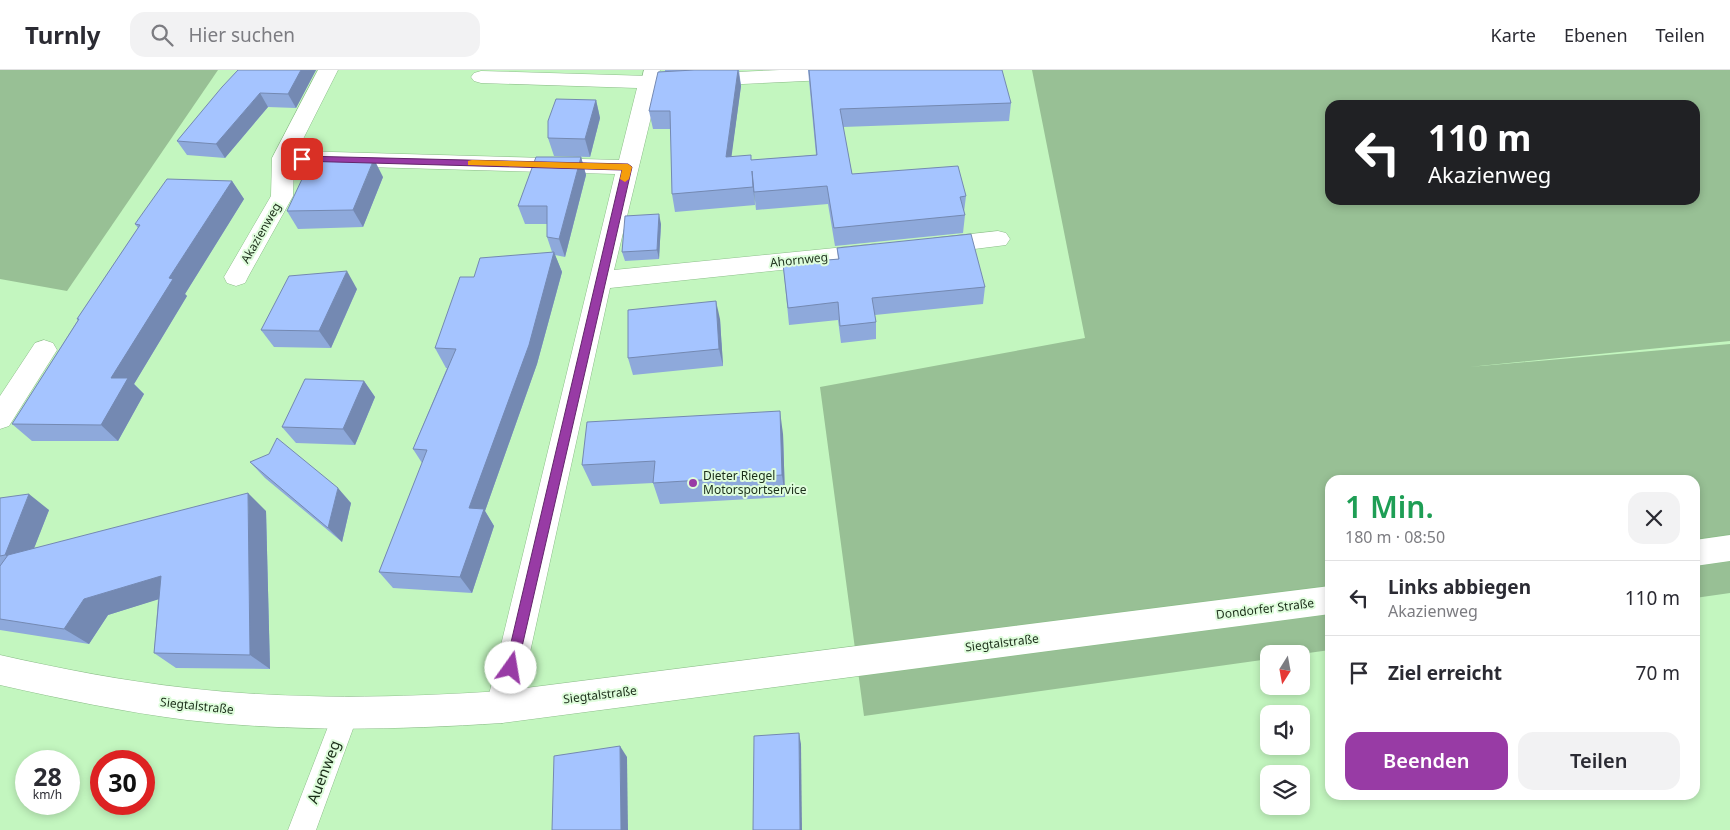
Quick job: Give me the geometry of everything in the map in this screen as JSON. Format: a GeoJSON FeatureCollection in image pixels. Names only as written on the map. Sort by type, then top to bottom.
{"type":"FeatureCollection","features":[{"type":"Feature","properties":{"kind":"street","name":"Akazienweg"},"geometry":{"type":"LineString","coordinates":[[236,277],[282,196],[283,158],[328,70]]}},
{"type":"Feature","properties":{"kind":"street"},"geometry":{"type":"LineString","coordinates":[[481,77],[651,76],[911,70]]}},
{"type":"Feature","properties":{"kind":"street"},"geometry":{"type":"LineString","coordinates":[[502,707],[600,280],[651,76]]}},
{"type":"Feature","properties":{"kind":"street"},"geometry":{"type":"LineString","coordinates":[[283,158],[628,167]]}},
{"type":"Feature","properties":{"kind":"street","name":"Ahornweg"},"geometry":{"type":"LineString","coordinates":[[600,280],[998,239]]}},
{"type":"Feature","properties":{"kind":"street"},"geometry":{"type":"LineString","coordinates":[[0,418],[44,350]]}},
{"type":"Feature","properties":{"kind":"street"},"geometry":{"type":"LineString","coordinates":[[1700,552],[1730,548]]}},
{"type":"Feature","properties":{"kind":"street","name":"Dondorfer Straße"},"geometry":{"type":"LineString","coordinates":[[1200,617],[1325,601]]}},
{"type":"Feature","properties":{"kind":"street","name":"Siegtalstraße"},"geometry":{"type":"LineString","coordinates":[[0,670],[140,699],[241,710],[346,715],[427,713],[502,707],[1200,617]]}},
{"type":"Feature","properties":{"kind":"lane","name":"Auenweg"},"geometry":{"type":"LineString","coordinates":[[302,830],[346,715]]}},
{"type":"Feature","properties":{"kind":"green space"},"geometry":{"type":"Polygon","coordinates":[[[0,70],[218,70],[67,291],[0,279],[0,70]]]}},
{"type":"Feature","properties":{"kind":"green space"},"geometry":{"type":"Polygon","coordinates":[[[1032,70],[1730,70],[1730,341],[1469,367],[1730,344],[1730,593],[1700,597],[1700,475],[1325,475],[1325,651],[1310,653],[1310,645],[1260,645],[1260,660],[864,716],[820,387],[1085,338],[1032,70]]]}},
{"type":"Feature","properties":{"kind":"building"},"geometry":{"type":"Polygon","coordinates":[[[238,70],[301,70],[288,94],[260,93],[216,144],[177,141],[222,87],[238,70]]]}},
{"type":"Feature","properties":{"kind":"building"},"geometry":{"type":"Polygon","coordinates":[[[738,70],[726,157],[751,155],[751,160],[817,155],[809,70],[1002,70],[1011,103],[840,109],[852,174],[958,166],[966,196],[960,197],[965,215],[834,228],[827,186],[754,192],[752,171],[753,187],[672,194],[670,111],[649,111],[658,72],[738,70]]]}},
{"type":"Feature","properties":{"kind":"building"},"geometry":{"type":"Polygon","coordinates":[[[556,99],[596,100],[585,139],[548,138],[548,121],[556,99]]]}},
{"type":"Feature","properties":{"kind":"building"},"geometry":{"type":"Polygon","coordinates":[[[536,157],[581,157],[559,239],[547,237],[547,206],[518,206],[536,157]]]}},
{"type":"Feature","properties":{"kind":"building"},"geometry":{"type":"Polygon","coordinates":[[[374,159],[353,210],[287,211],[311,160],[374,159]]]}},
{"type":"Feature","properties":{"kind":"building"},"geometry":{"type":"Polygon","coordinates":[[[167,179],[232,181],[169,278],[173,279],[111,378],[128,378],[101,425],[12,424],[79,319],[77,319],[140,225],[135,224],[167,179]]]}},
{"type":"Feature","properties":{"kind":"building"},"geometry":{"type":"Polygon","coordinates":[[[659,214],[657,250],[622,252],[625,216],[659,214]]]}},
{"type":"Feature","properties":{"kind":"building"},"geometry":{"type":"Polygon","coordinates":[[[971,234],[985,287],[872,298],[876,322],[840,326],[838,302],[788,308],[783,264],[839,259],[837,248],[971,234]]]}},
{"type":"Feature","properties":{"kind":"building"},"geometry":{"type":"Polygon","coordinates":[[[554,252],[529,345],[469,508],[484,509],[460,577],[379,572],[427,450],[413,449],[456,349],[435,348],[460,277],[474,277],[480,258],[554,252]]]}},
{"type":"Feature","properties":{"kind":"building"},"geometry":{"type":"Polygon","coordinates":[[[347,271],[319,331],[261,330],[289,276],[347,271]]]}},
{"type":"Feature","properties":{"kind":"building"},"geometry":{"type":"Polygon","coordinates":[[[716,301],[719,349],[628,358],[628,310],[716,301]]]}},
{"type":"Feature","properties":{"kind":"building"},"geometry":{"type":"Polygon","coordinates":[[[305,379],[364,381],[343,429],[282,427],[305,379]]]}},
{"type":"Feature","properties":{"kind":"building"},"geometry":{"type":"Polygon","coordinates":[[[780,411],[782,475],[653,483],[655,461],[582,465],[587,422],[780,411]]]}},
{"type":"Feature","properties":{"kind":"building"},"geometry":{"type":"Polygon","coordinates":[[[277,438],[338,488],[328,528],[250,462],[269,454],[277,438]]]}},
{"type":"Feature","properties":{"kind":"building"},"geometry":{"type":"Polygon","coordinates":[[[248,493],[250,655],[154,653],[161,576],[84,599],[64,629],[0,619],[0,566],[8,555],[248,493]]]}},
{"type":"Feature","properties":{"kind":"building"},"geometry":{"type":"Polygon","coordinates":[[[29,494],[5,555],[0,556],[0,498],[29,494]]]}},
{"type":"Feature","properties":{"kind":"building"},"geometry":{"type":"Polygon","coordinates":[[[799,733],[800,830],[753,830],[754,736],[799,733]]]}},
{"type":"Feature","properties":{"kind":"building"},"geometry":{"type":"Polygon","coordinates":[[[620,746],[621,830],[552,830],[554,756],[620,746]]]}},
{"type":"Feature","properties":{"kind":"slow traffic"},"geometry":{"type":"LineString","coordinates":[[472,163],[628,167],[625,179]]}},
{"type":"Feature","properties":{"kind":"place","name":"Dieter Riegel Motorsportservice"},"geometry":{"type":"Point","coordinates":[693,483]}},
{"type":"Feature","properties":{"kind":"route"},"geometry":{"type":"LineString","coordinates":[[302,159],[628,167],[600,280],[511,668]]}}]}
